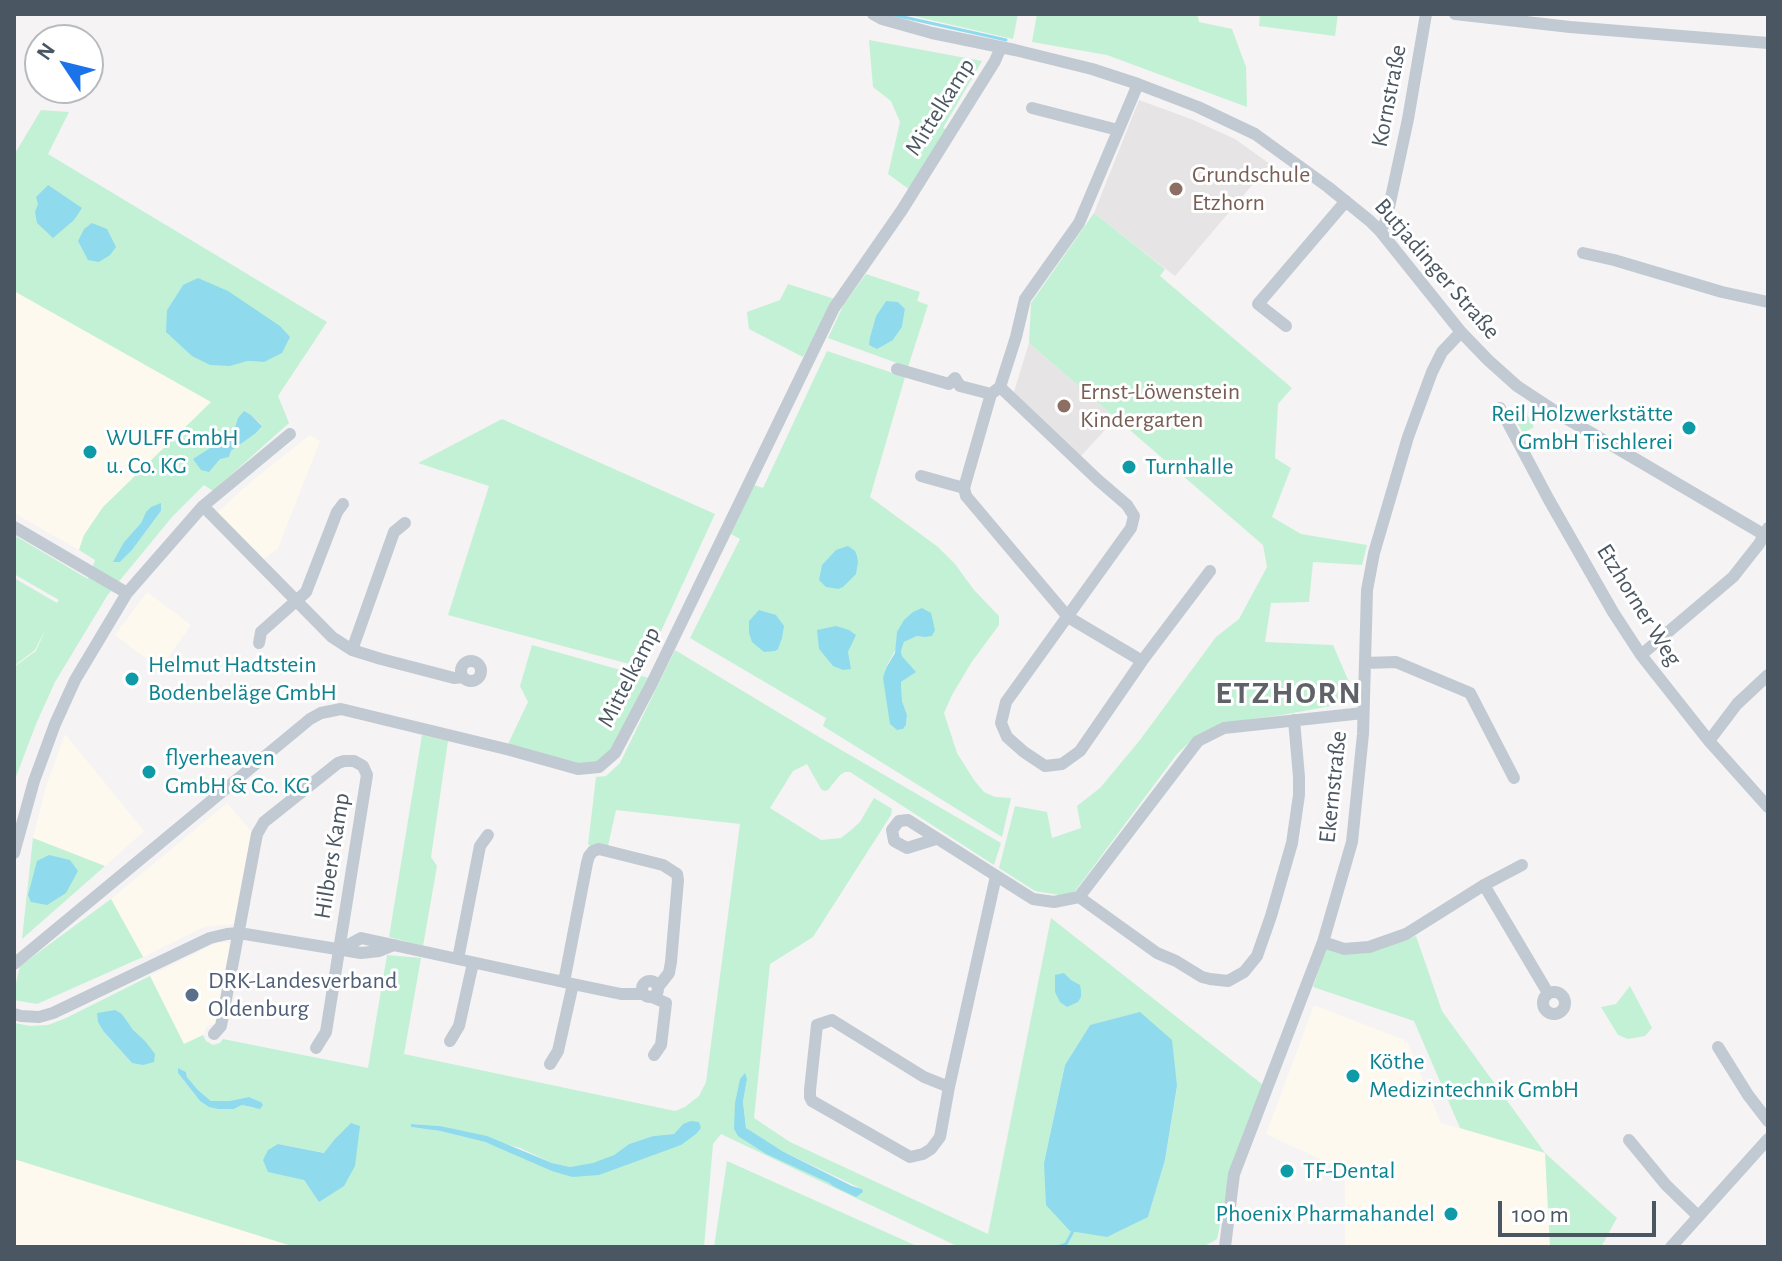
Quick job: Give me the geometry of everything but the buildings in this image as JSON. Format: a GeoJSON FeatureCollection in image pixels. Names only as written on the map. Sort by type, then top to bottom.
{"type":"FeatureCollection","features":[{"type":"Feature","properties":{"kind":"street","name":"Butjadinger Straße"},"geometry":{"type":"LineString","coordinates":[[873,14],[932,33],[1092,69],[1138,84],[1255,134],[1346,201],[1380,231],[1461,332],[1488,360],[1540,402],[1767,533]]}},
{"type":"Feature","properties":{"kind":"street","name":"Kornstraße"},"geometry":{"type":"LineString","coordinates":[[1380,231],[1386,221],[1405,133],[1426,14]]}},
{"type":"Feature","properties":{"kind":"street"},"geometry":{"type":"LineString","coordinates":[[1455,14],[1768,43]]}},
{"type":"Feature","properties":{"kind":"street","name":"Mittelkamp"},"geometry":{"type":"LineString","coordinates":[[14,964],[321,713],[341,709],[578,769],[599,767],[615,753],[651,685],[828,318],[902,210],[1001,47]]}},
{"type":"Feature","properties":{"kind":"street"},"geometry":{"type":"LineString","coordinates":[[1138,84],[1079,223],[1025,299],[1016,337],[964,488],[966,496],[1068,617],[1142,661]]}},
{"type":"Feature","properties":{"kind":"street"},"geometry":{"type":"LineString","coordinates":[[1032,108],[1118,130]]}},
{"type":"Feature","properties":{"kind":"street"},"geometry":{"type":"LineString","coordinates":[[1286,326],[1258,304],[1346,201]]}},
{"type":"Feature","properties":{"kind":"street"},"geometry":{"type":"LineString","coordinates":[[1583,253],[1768,302]]}},
{"type":"Feature","properties":{"kind":"street","name":"Ekernstraße"},"geometry":{"type":"LineString","coordinates":[[1225,1247],[1234,1174],[1323,942],[1352,842],[1363,734],[1367,590],[1374,553],[1408,437],[1432,372],[1442,352],[1461,332]]}},
{"type":"Feature","properties":{"kind":"street"},"geometry":{"type":"LineString","coordinates":[[897,369],[949,384],[955,378],[960,386],[995,391],[1127,505],[1134,516],[1131,528],[1006,702],[1001,723],[1007,737],[1045,766],[1062,764],[1080,751],[1142,661],[1210,571]]}},
{"type":"Feature","properties":{"kind":"street","name":"Etzhorner Weg"},"geometry":{"type":"LineString","coordinates":[[1500,408],[1556,513],[1641,655],[1670,695],[1768,807]]}},
{"type":"Feature","properties":{"kind":"street"},"geometry":{"type":"LineString","coordinates":[[14,853],[34,781],[55,724],[75,680],[127,593],[203,506],[290,434]]}},
{"type":"Feature","properties":{"kind":"street"},"geometry":{"type":"LineString","coordinates":[[921,476],[964,488]]}},
{"type":"Feature","properties":{"kind":"street"},"geometry":{"type":"LineString","coordinates":[[259,643],[261,632],[306,592],[337,512],[343,504]]}},
{"type":"Feature","properties":{"kind":"street"},"geometry":{"type":"LineString","coordinates":[[203,506],[332,637],[352,650],[454,678],[463,677]]}},
{"type":"Feature","properties":{"kind":"street"},"geometry":{"type":"LineString","coordinates":[[352,650],[394,532],[405,523]]}},
{"type":"Feature","properties":{"kind":"street"},"geometry":{"type":"LineString","coordinates":[[14,527],[127,593]]}},
{"type":"Feature","properties":{"kind":"street"},"geometry":{"type":"LineString","coordinates":[[1641,655],[1733,577],[1767,533]]}},
{"type":"Feature","properties":{"kind":"street"},"geometry":{"type":"LineString","coordinates":[[1365,663],[1396,662],[1470,693],[1514,778]]}},
{"type":"Feature","properties":{"kind":"street"},"geometry":{"type":"LineString","coordinates":[[1709,741],[1737,704],[1768,675]]}},
{"type":"Feature","properties":{"kind":"street"},"geometry":{"type":"LineString","coordinates":[[936,839],[1033,899],[1054,902],[1079,897],[1198,741],[1224,728],[1363,713]]}},
{"type":"Feature","properties":{"kind":"street"},"geometry":{"type":"LineString","coordinates":[[1079,897],[1157,953],[1202,977],[1228,981],[1244,972],[1257,956],[1290,855],[1299,786],[1294,720]]}},
{"type":"Feature","properties":{"kind":"street","name":"Hilbers Kamp"},"geometry":{"type":"LineString","coordinates":[[239,933],[253,848],[264,822],[338,763],[354,761],[363,766],[367,775],[339,950]]}},
{"type":"Feature","properties":{"kind":"street"},"geometry":{"type":"LineString","coordinates":[[458,959],[480,846],[488,835]]}},
{"type":"Feature","properties":{"kind":"street"},"geometry":{"type":"LineString","coordinates":[[550,1064],[558,1051],[587,863],[593,851],[599,849],[663,865],[677,874],[669,973],[651,993]]}},
{"type":"Feature","properties":{"kind":"street"},"geometry":{"type":"LineString","coordinates":[[1323,942],[1344,949],[1369,947],[1406,934],[1522,865]]}},
{"type":"Feature","properties":{"kind":"street"},"geometry":{"type":"LineString","coordinates":[[949,1087],[924,1077],[832,1020],[817,1025],[810,1090],[812,1101],[910,1157],[923,1154],[937,1144],[996,876]]}},
{"type":"Feature","properties":{"kind":"street"},"geometry":{"type":"LineString","coordinates":[[1484,885],[1548,993]]}},
{"type":"Feature","properties":{"kind":"street"},"geometry":{"type":"LineString","coordinates":[[214,1034],[221,1026],[239,933]]}},
{"type":"Feature","properties":{"kind":"street"},"geometry":{"type":"LineString","coordinates":[[14,1014],[39,1017],[53,1013],[210,938],[239,933],[361,953],[394,945],[621,994],[651,993],[666,1003],[661,1045],[654,1055]]}},
{"type":"Feature","properties":{"kind":"street"},"geometry":{"type":"LineString","coordinates":[[316,1048],[326,1032],[339,950]]}},
{"type":"Feature","properties":{"kind":"street"},"geometry":{"type":"LineString","coordinates":[[450,1041],[459,1026],[473,963]]}},
{"type":"Feature","properties":{"kind":"street"},"geometry":{"type":"LineString","coordinates":[[1718,1047],[1754,1105],[1768,1121]]}},
{"type":"Feature","properties":{"kind":"street"},"geometry":{"type":"LineString","coordinates":[[1671,1247],[1768,1139]]}},
{"type":"Feature","properties":{"kind":"street"},"geometry":{"type":"LineString","coordinates":[[1629,1140],[1666,1185],[1698,1216]]}},
{"type":"Feature","properties":{"kind":"shaded area","name":"Grundschule Etzhorn"},"geometry":{"type":"Polygon","coordinates":[[[1139,100],[1235,139],[1270,164],[1175,276],[1094,213],[1139,100]]]}},
{"type":"Feature","properties":{"kind":"shaded area"},"geometry":{"type":"Polygon","coordinates":[[[14,291],[212,402],[103,507],[84,535],[79,550],[14,513],[14,291]]]}},
{"type":"Feature","properties":{"kind":"shaded area","name":"Ernst-Löwenstein Kindergarten"},"geometry":{"type":"Polygon","coordinates":[[[1029,343],[1116,418],[1080,457],[1013,395],[1029,343]]]}},
{"type":"Feature","properties":{"kind":"shaded area"},"geometry":{"type":"Polygon","coordinates":[[[310,435],[320,441],[278,548],[263,560],[216,514],[310,435]]]}},
{"type":"Feature","properties":{"kind":"shaded area"},"geometry":{"type":"Polygon","coordinates":[[[147,592],[191,625],[160,669],[115,635],[147,592]]]}},
{"type":"Feature","properties":{"kind":"shaded area"},"geometry":{"type":"Polygon","coordinates":[[[65,734],[144,831],[105,866],[33,838],[46,786],[65,734]]]}},
{"type":"Feature","properties":{"kind":"shaded area"},"geometry":{"type":"Polygon","coordinates":[[[227,803],[252,832],[236,924],[204,927],[143,957],[111,899],[227,803]]]}},
{"type":"Feature","properties":{"kind":"shaded area","name":"DRK-Landesverband Oldenburg"},"geometry":{"type":"Polygon","coordinates":[[[218,942],[232,943],[219,1023],[207,1026],[203,1035],[184,1044],[150,976],[218,942]]]}},
{"type":"Feature","properties":{"kind":"shaded area"},"geometry":{"type":"Polygon","coordinates":[[[1314,1005],[1407,1041],[1441,1123],[1545,1153],[1550,1247],[1345,1247],[1345,1171],[1266,1134],[1314,1005]]]}},
{"type":"Feature","properties":{"kind":"shaded area"},"geometry":{"type":"Polygon","coordinates":[[[14,1159],[294,1247],[14,1247],[14,1159]]]}},
{"type":"Feature","properties":{"kind":"green space"},"geometry":{"type":"Polygon","coordinates":[[[905,14],[1018,14],[1013,39],[905,14]]]}},
{"type":"Feature","properties":{"kind":"green space"},"geometry":{"type":"Polygon","coordinates":[[[1037,14],[1197,14],[1199,22],[1232,29],[1246,67],[1247,107],[1107,55],[1032,42],[1037,14]]]}},
{"type":"Feature","properties":{"kind":"green space"},"geometry":{"type":"Polygon","coordinates":[[[1260,14],[1338,14],[1335,36],[1259,26],[1260,14]]]}},
{"type":"Feature","properties":{"kind":"green space"},"geometry":{"type":"Polygon","coordinates":[[[869,40],[982,61],[943,128],[949,130],[910,190],[888,174],[900,122],[891,101],[873,87],[869,40]]]}},
{"type":"Feature","properties":{"kind":"green space"},"geometry":{"type":"Polygon","coordinates":[[[41,110],[69,112],[48,154],[327,322],[278,396],[289,423],[213,491],[204,485],[172,517],[107,596],[55,682],[14,782],[14,667],[36,651],[46,628],[35,650],[14,666],[14,578],[57,603],[59,600],[14,574],[14,535],[88,579],[95,560],[79,550],[84,535],[103,507],[211,402],[14,291],[14,155],[41,110]],[[183,285],[167,310],[247,361],[264,362],[183,285]],[[244,412],[238,418],[228,442],[221,441],[194,460],[229,457],[231,451],[262,425],[244,412]],[[161,511],[146,512],[114,562],[120,562],[132,550],[161,511]]]}},
{"type":"Feature","properties":{"kind":"green space"},"geometry":{"type":"Polygon","coordinates":[[[1094,213],[1165,269],[1160,276],[1292,388],[1278,404],[1275,458],[1291,468],[1272,517],[1301,534],[1367,545],[1362,565],[1313,562],[1309,602],[1271,603],[1265,642],[1333,645],[1349,682],[1347,703],[1223,723],[1197,735],[1177,754],[1073,894],[1059,895],[1035,891],[999,868],[1015,806],[1047,812],[1052,838],[1081,828],[1077,806],[1100,788],[1140,740],[1216,637],[1239,619],[1267,567],[1263,545],[1029,343],[1031,303],[1094,213]]]}},
{"type":"Feature","properties":{"kind":"green space"},"geometry":{"type":"Polygon","coordinates":[[[866,274],[920,292],[917,301],[928,305],[908,367],[828,338],[844,304],[866,274]],[[886,301],[876,316],[870,337],[893,340],[902,327],[905,309],[886,301]]]}},
{"type":"Feature","properties":{"kind":"green space"},"geometry":{"type":"Polygon","coordinates":[[[788,284],[835,299],[803,357],[749,329],[747,312],[780,300],[788,284]]]}},
{"type":"Feature","properties":{"kind":"green space"},"geometry":{"type":"Polygon","coordinates":[[[827,351],[905,377],[870,497],[938,547],[999,616],[999,625],[971,663],[944,713],[957,753],[974,780],[984,792],[995,797],[1011,798],[1002,837],[823,726],[826,718],[690,638],[740,539],[731,534],[754,485],[763,488],[827,351]],[[931,613],[897,647],[885,669],[897,730],[906,725],[907,715],[902,701],[901,682],[915,672],[901,651],[904,642],[917,636],[924,637],[931,613]],[[855,635],[819,649],[834,666],[848,652],[855,635]]]}},
{"type":"Feature","properties":{"kind":"green space"},"geometry":{"type":"Polygon","coordinates":[[[1521,404],[1534,427],[1523,433],[1510,411],[1521,404]]]}},
{"type":"Feature","properties":{"kind":"green space"},"geometry":{"type":"Polygon","coordinates":[[[502,419],[715,514],[644,668],[448,615],[489,486],[418,463],[502,419]]]}},
{"type":"Feature","properties":{"kind":"green space"},"geometry":{"type":"Polygon","coordinates":[[[532,645],[649,678],[613,750],[599,762],[578,766],[508,744],[528,702],[520,686],[532,645]]]}},
{"type":"Feature","properties":{"kind":"green space"},"geometry":{"type":"Polygon","coordinates":[[[675,650],[1001,843],[994,865],[850,772],[840,775],[824,791],[807,764],[793,771],[770,808],[821,840],[841,838],[850,831],[860,822],[874,798],[892,809],[813,937],[770,964],[754,1118],[790,1142],[988,1234],[1051,918],[1263,1085],[1230,1173],[1217,1239],[1203,1247],[959,1247],[721,1134],[713,1144],[704,1247],[295,1247],[14,1159],[14,1023],[48,1025],[150,976],[184,1044],[203,1035],[213,1045],[223,1039],[368,1068],[387,955],[421,958],[404,1054],[675,1111],[685,1107],[699,1096],[706,1082],[740,824],[616,810],[608,846],[588,845],[596,777],[606,776],[620,763],[675,650]],[[122,1014],[104,1032],[132,1063],[133,1031],[122,1014]],[[1090,1025],[1065,1065],[1044,1163],[1148,1217],[1165,1160],[1177,1087],[1090,1025]],[[178,1068],[178,1073],[200,1101],[218,1109],[234,1109],[242,1105],[254,1108],[261,1102],[249,1097],[211,1101],[198,1090],[186,1072],[178,1068]],[[747,1079],[734,1129],[766,1154],[833,1186],[862,1189],[751,1133],[746,1127],[743,1102],[747,1079]],[[411,1124],[411,1127],[485,1142],[572,1177],[681,1145],[683,1124],[674,1134],[653,1136],[629,1144],[593,1164],[570,1167],[552,1163],[520,1148],[440,1126],[411,1124]],[[334,1140],[325,1153],[278,1144],[319,1201],[334,1140]]]}},
{"type":"Feature","properties":{"kind":"green space"},"geometry":{"type":"Polygon","coordinates":[[[422,735],[448,741],[431,857],[437,866],[423,946],[389,937],[422,735]]]}},
{"type":"Feature","properties":{"kind":"green space"},"geometry":{"type":"Polygon","coordinates":[[[33,838],[105,866],[22,939],[33,838]]]}},
{"type":"Feature","properties":{"kind":"green space"},"geometry":{"type":"Polygon","coordinates":[[[111,899],[143,957],[37,1004],[14,1000],[20,966],[111,899]]]}},
{"type":"Feature","properties":{"kind":"green space"},"geometry":{"type":"Polygon","coordinates":[[[1416,936],[1442,1011],[1545,1153],[1460,1128],[1414,1021],[1313,987],[1326,949],[1342,955],[1367,953],[1416,936]]]}},
{"type":"Feature","properties":{"kind":"green space"},"geometry":{"type":"Polygon","coordinates":[[[1630,986],[1652,1028],[1645,1036],[1628,1039],[1618,1035],[1601,1007],[1616,1004],[1630,986]]]}},
{"type":"Feature","properties":{"kind":"green space"},"geometry":{"type":"Polygon","coordinates":[[[1545,1153],[1617,1218],[1601,1247],[1550,1247],[1545,1153]]]}},
{"type":"Feature","properties":{"kind":"green space"},"geometry":{"type":"Polygon","coordinates":[[[727,1161],[919,1247],[714,1247],[727,1161]]]}},
{"type":"Feature","properties":{"kind":"water"},"geometry":{"type":"Polygon","coordinates":[[[48,185],[82,208],[74,220],[53,238],[37,223],[35,212],[38,204],[36,197],[48,185]]]}},
{"type":"Feature","properties":{"kind":"water"},"geometry":{"type":"Polygon","coordinates":[[[92,223],[107,229],[116,247],[99,262],[88,260],[78,241],[84,229],[92,223]]]}},
{"type":"Feature","properties":{"kind":"water"},"geometry":{"type":"Polygon","coordinates":[[[198,278],[228,291],[280,326],[290,337],[282,353],[264,362],[247,361],[230,366],[210,365],[192,356],[166,332],[167,310],[183,285],[198,278]]]}},
{"type":"Feature","properties":{"kind":"water"},"geometry":{"type":"Polygon","coordinates":[[[886,301],[898,302],[905,309],[902,327],[893,340],[877,349],[869,345],[870,337],[876,316],[886,301]]]}},
{"type":"Feature","properties":{"kind":"water"},"geometry":{"type":"Polygon","coordinates":[[[244,411],[262,426],[231,451],[229,457],[220,459],[209,472],[201,470],[193,459],[221,441],[228,442],[244,411]]]}},
{"type":"Feature","properties":{"kind":"water"},"geometry":{"type":"Polygon","coordinates":[[[161,503],[161,511],[132,550],[120,562],[113,562],[146,512],[161,503]]]}},
{"type":"Feature","properties":{"kind":"water"},"geometry":{"type":"Polygon","coordinates":[[[848,546],[857,556],[856,574],[843,587],[826,587],[819,580],[822,565],[836,550],[848,546]]]}},
{"type":"Feature","properties":{"kind":"water"},"geometry":{"type":"Polygon","coordinates":[[[922,608],[931,613],[935,630],[932,636],[917,636],[904,642],[902,656],[916,672],[901,682],[902,701],[907,715],[906,725],[897,730],[890,724],[883,678],[895,653],[897,632],[904,620],[922,608]]]}},
{"type":"Feature","properties":{"kind":"water"},"geometry":{"type":"Polygon","coordinates":[[[759,610],[776,615],[784,626],[775,651],[764,652],[752,642],[749,621],[759,610]]]}},
{"type":"Feature","properties":{"kind":"water"},"geometry":{"type":"Polygon","coordinates":[[[836,626],[856,635],[848,652],[851,669],[833,666],[819,649],[817,630],[836,626]]]}},
{"type":"Feature","properties":{"kind":"water"},"geometry":{"type":"Polygon","coordinates":[[[49,855],[70,860],[78,871],[66,893],[47,905],[31,902],[28,895],[37,861],[49,855]]]}},
{"type":"Feature","properties":{"kind":"water"},"geometry":{"type":"Polygon","coordinates":[[[1064,973],[1080,985],[1081,990],[1078,1002],[1067,1007],[1055,992],[1055,975],[1064,973]]]}},
{"type":"Feature","properties":{"kind":"water"},"geometry":{"type":"Polygon","coordinates":[[[115,1010],[122,1014],[155,1054],[154,1062],[143,1065],[132,1063],[104,1032],[97,1013],[115,1010]]]}},
{"type":"Feature","properties":{"kind":"water"},"geometry":{"type":"Polygon","coordinates":[[[1140,1012],[1172,1040],[1177,1086],[1165,1160],[1148,1217],[1107,1237],[1070,1231],[1046,1205],[1044,1163],[1065,1065],[1090,1025],[1140,1012]]]}},
{"type":"Feature","properties":{"kind":"water"},"geometry":{"type":"Polygon","coordinates":[[[178,1068],[186,1072],[198,1090],[211,1101],[249,1097],[263,1105],[260,1109],[242,1105],[234,1109],[209,1107],[200,1101],[178,1073],[178,1068]]]}},
{"type":"Feature","properties":{"kind":"water"},"geometry":{"type":"Polygon","coordinates":[[[745,1073],[747,1079],[743,1102],[746,1128],[782,1151],[863,1192],[856,1197],[766,1154],[738,1136],[734,1129],[735,1103],[740,1079],[745,1073]]]}},
{"type":"Feature","properties":{"kind":"water"},"geometry":{"type":"Polygon","coordinates":[[[699,1122],[701,1128],[681,1145],[599,1175],[572,1177],[485,1142],[411,1127],[411,1124],[440,1126],[487,1136],[552,1163],[570,1167],[593,1163],[614,1155],[629,1144],[653,1136],[674,1134],[683,1124],[699,1122]]]}},
{"type":"Feature","properties":{"kind":"water"},"geometry":{"type":"Polygon","coordinates":[[[351,1123],[360,1126],[355,1166],[344,1186],[319,1202],[304,1180],[268,1172],[263,1160],[268,1150],[278,1144],[324,1153],[351,1123]]]}},
{"type":"Feature","properties":{"kind":"waterway"},"geometry":{"type":"LineString","coordinates":[[890,14],[1006,40]]}},
{"type":"Feature","properties":{"kind":"waterway"},"geometry":{"type":"LineString","coordinates":[[1058,1247],[1066,1244],[1073,1231]]}},
{"type":"Feature","properties":{"kind":"place","name":"Grundschule Etzhorn"},"geometry":{"type":"Point","coordinates":[1176,189]}},
{"type":"Feature","properties":{"kind":"place","name":"Ernst-Löwenstein Kindergarten"},"geometry":{"type":"Point","coordinates":[1064,406]}},
{"type":"Feature","properties":{"kind":"place","name":"Reil Holzwerkstätte GmbH Tischlerei"},"geometry":{"type":"Point","coordinates":[1689,428]}},
{"type":"Feature","properties":{"kind":"place","name":"WULFF GmbH u. Co. KG"},"geometry":{"type":"Point","coordinates":[90,452]}},
{"type":"Feature","properties":{"kind":"place","name":"Turnhalle"},"geometry":{"type":"Point","coordinates":[1129,467]}},
{"type":"Feature","properties":{"kind":"place","name":"Helmut Hadtstein Bodenbeläge GmbH"},"geometry":{"type":"Point","coordinates":[132,679]}},
{"type":"Feature","properties":{"kind":"place","name":"flyerheaven GmbH & Co. KG"},"geometry":{"type":"Point","coordinates":[149,772]}},
{"type":"Feature","properties":{"kind":"place","name":"DRK-Landesverband Oldenburg"},"geometry":{"type":"Point","coordinates":[192,995]}},
{"type":"Feature","properties":{"kind":"place","name":"Köthe Medizintechnik GmbH"},"geometry":{"type":"Point","coordinates":[1353,1076]}},
{"type":"Feature","properties":{"kind":"place","name":"TF-Dental"},"geometry":{"type":"Point","coordinates":[1287,1171]}},
{"type":"Feature","properties":{"kind":"place","name":"Phoenix Pharmahandel"},"geometry":{"type":"Point","coordinates":[1451,1214]}},
{"type":"Feature","properties":{"kind":"district","name":"ETZHORN"},"geometry":{"type":"Point","coordinates":[1289,693]}}]}
